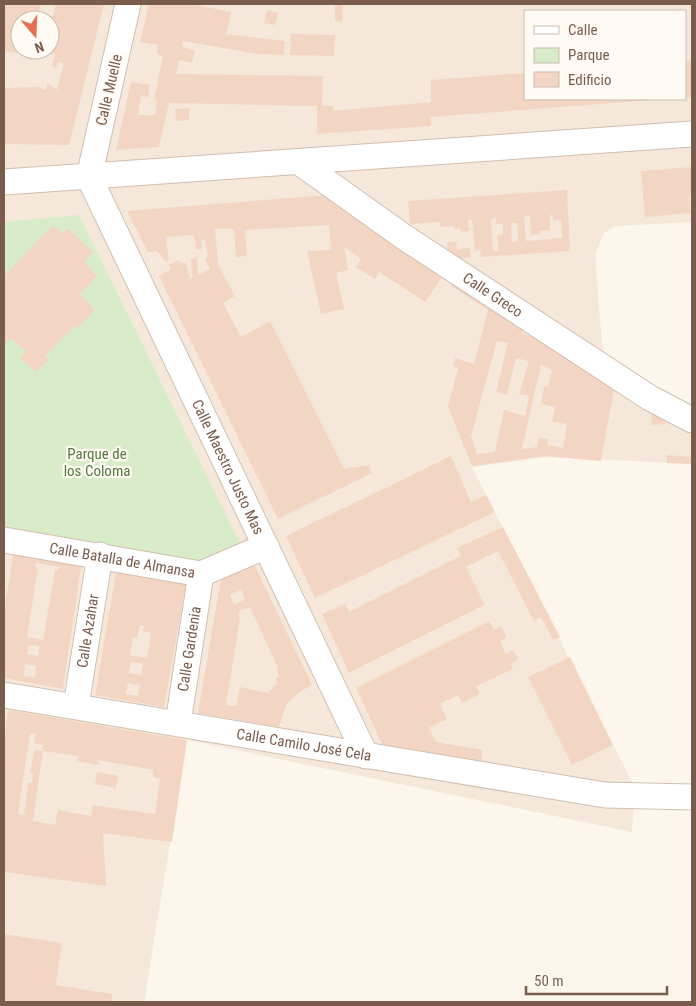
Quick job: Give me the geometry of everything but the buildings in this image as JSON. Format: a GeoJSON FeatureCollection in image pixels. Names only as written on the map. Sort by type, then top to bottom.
{"type":"FeatureCollection","features":[{"type":"Feature","properties":{"kind":"street","name":"Calle Muelle"},"geometry":{"type":"LineString","coordinates":[[89,177],[128,4]]}},
{"type":"Feature","properties":{"kind":"street"},"geometry":{"type":"LineString","coordinates":[[4,182],[692,134]]}},
{"type":"Feature","properties":{"kind":"street","name":"Calle Greco"},"geometry":{"type":"LineString","coordinates":[[299,162],[404,237],[650,398],[692,420]]}},
{"type":"Feature","properties":{"kind":"street","name":"Calle Maestro Justo Mas"},"geometry":{"type":"LineString","coordinates":[[89,177],[366,756]]}},
{"type":"Feature","properties":{"kind":"street","name":"Calle Batalla de Almansa"},"geometry":{"type":"LineString","coordinates":[[4,540],[100,555],[201,574],[266,546]]}},
{"type":"Feature","properties":{"kind":"street","name":"Calle Azahar"},"geometry":{"type":"LineString","coordinates":[[76,706],[100,555]]}},
{"type":"Feature","properties":{"kind":"street","name":"Calle Gardenia"},"geometry":{"type":"LineString","coordinates":[[178,723],[201,574]]}},
{"type":"Feature","properties":{"kind":"street","name":"Calle Camilo José Cela"},"geometry":{"type":"LineString","coordinates":[[4,695],[605,795],[692,797]]}},
{"type":"Feature","properties":{"kind":"shaded area"},"geometry":{"type":"Polygon","coordinates":[[[4,4],[692,4],[692,222],[616,226],[604,233],[596,253],[596,268],[602,345],[615,384],[692,430],[692,464],[547,457],[472,467],[635,788],[632,832],[187,740],[144,1002],[4,1002],[4,4]]]}},
{"type":"Feature","properties":{"kind":"green space","name":"Parque de los Coloma"},"geometry":{"type":"Polygon","coordinates":[[[79,215],[246,556],[201,574],[4,540],[4,222],[79,215]]]}}]}
